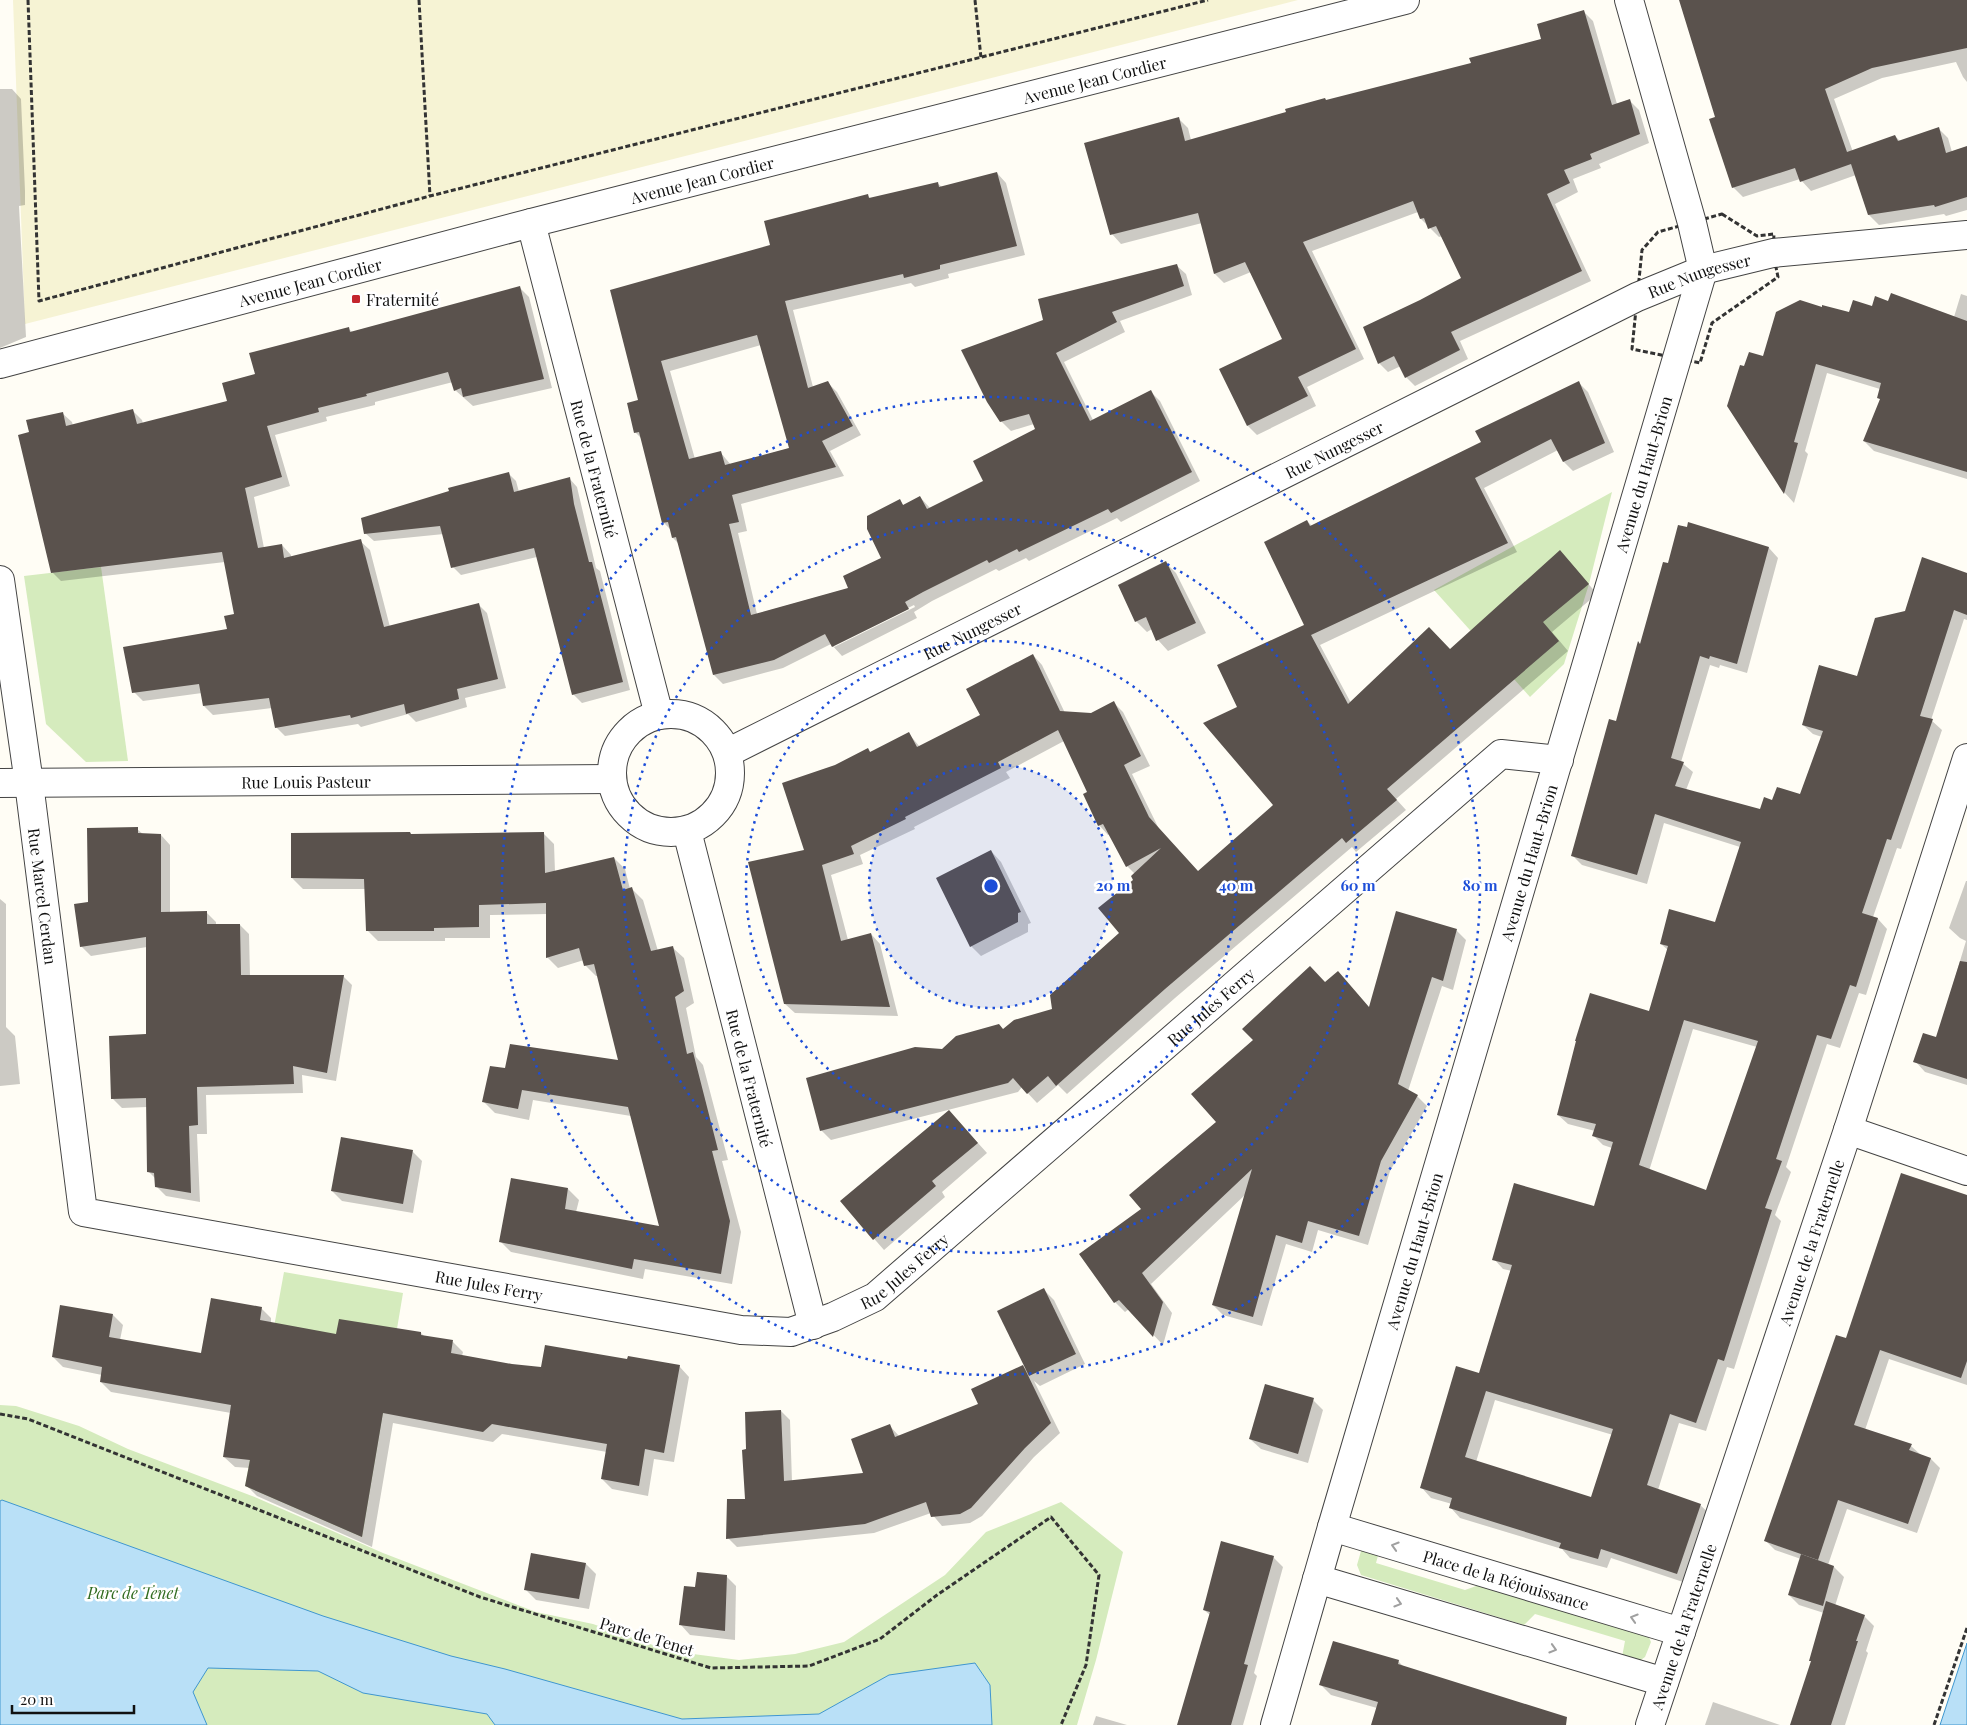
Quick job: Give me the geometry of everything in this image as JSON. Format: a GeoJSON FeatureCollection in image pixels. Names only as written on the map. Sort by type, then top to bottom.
{"type":"FeatureCollection","features":[{"type":"Feature","properties":{"kind":"street","name":"Avenue Jean Cordier"},"geometry":{"type":"LineString","coordinates":[[0,364],[531,222],[1405,0]]}},
{"type":"Feature","properties":{"kind":"street","name":"Avenue du Haut-Brion"},"geometry":{"type":"LineString","coordinates":[[1275,1725],[1703,270],[1692,223],[1629,0]]}},
{"type":"Feature","properties":{"kind":"street","name":"Rue de la Fraternité"},"geometry":{"type":"LineString","coordinates":[[531,222],[659,715]]}},
{"type":"Feature","properties":{"kind":"street","name":"Rue Nungesser"},"geometry":{"type":"LineString","coordinates":[[727,753],[1628,302],[1703,270],[1773,253],[1967,235]]}},
{"type":"Feature","properties":{"kind":"street","name":"Rue Marcel Cerdan"},"geometry":{"type":"LineString","coordinates":[[0,580],[29,783],[83,1212]]}},
{"type":"Feature","properties":{"kind":"street"},"geometry":{"type":"LineString","coordinates":[[676,714],[692,718],[708,726],[719,738],[727,753],[731,772],[728,792],[719,809],[705,823],[687,831],[666,833],[646,828],[629,816],[617,798],[612,779],[613,761],[619,745],[629,731],[643,721],[659,715],[676,714]]}},
{"type":"Feature","properties":{"kind":"street","name":"Rue Jules Ferry"},"geometry":{"type":"LineString","coordinates":[[83,1212],[741,1330],[791,1332],[813,1325],[875,1297],[1501,754],[1558,760]]}},
{"type":"Feature","properties":{"kind":"street","name":"Avenue de la Fraternelle"},"geometry":{"type":"LineString","coordinates":[[1650,1725],[1848,1130],[1967,758]]}},
{"type":"Feature","properties":{"kind":"street","name":"Rue Louis Pasteur"},"geometry":{"type":"LineString","coordinates":[[0,783],[612,779]]}},
{"type":"Feature","properties":{"kind":"street","name":"Rue de la Fraternité"},"geometry":{"type":"LineString","coordinates":[[687,831],[813,1325]]}},
{"type":"Feature","properties":{"kind":"street"},"geometry":{"type":"LineString","coordinates":[[1848,1130],[1967,1171]]}},
{"type":"Feature","properties":{"kind":"street","name":"Place de la Réjouissance"},"geometry":{"type":"LineString","coordinates":[[1332,1527],[1681,1632]]}},
{"type":"Feature","properties":{"kind":"street"},"geometry":{"type":"LineString","coordinates":[[1318,1579],[1664,1682]]}},
{"type":"Feature","properties":{"kind":"path"},"geometry":{"type":"LineString","coordinates":[[28,0],[39,301],[430,196],[1208,0]]}},
{"type":"Feature","properties":{"kind":"path"},"geometry":{"type":"LineString","coordinates":[[419,0],[430,196]]}},
{"type":"Feature","properties":{"kind":"path"},"geometry":{"type":"LineString","coordinates":[[975,0],[981,58]]}},
{"type":"Feature","properties":{"kind":"path","name":"Parc de Tenet"},"geometry":{"type":"LineString","coordinates":[[0,1414],[28,1419],[480,1597],[711,1668],[809,1666],[880,1639],[937,1595],[1051,1517],[1099,1575],[1086,1665],[1061,1725]]}},
{"type":"Feature","properties":{"kind":"path"},"geometry":{"type":"LineString","coordinates":[[1934,1725],[1967,1628]]}},
{"type":"Feature","properties":{"kind":"shaded area"},"geometry":{"type":"Polygon","coordinates":[[[13,0],[1298,0],[25,324],[13,0]]]}},
{"type":"Feature","properties":{"kind":"green space"},"geometry":{"type":"Polygon","coordinates":[[[1612,492],[1589,584],[1564,664],[1530,697],[1434,590],[1612,492]]]}},
{"type":"Feature","properties":{"kind":"green space"},"geometry":{"type":"Polygon","coordinates":[[[101,567],[128,761],[86,762],[46,724],[24,576],[101,567]]]}},
{"type":"Feature","properties":{"kind":"green space"},"geometry":{"type":"Polygon","coordinates":[[[284,1272],[403,1293],[362,1537],[245,1486],[284,1272]]]}},
{"type":"Feature","properties":{"kind":"green space","name":"Parc de Tenet"},"geometry":{"type":"Polygon","coordinates":[[[0,1405],[16,1406],[79,1426],[128,1449],[257,1498],[383,1553],[536,1612],[593,1624],[670,1651],[739,1660],[795,1654],[844,1642],[945,1575],[986,1532],[1061,1502],[1123,1552],[1096,1660],[1077,1725],[0,1725],[0,1405]]]}},
{"type":"Feature","properties":{"kind":"green space"},"geometry":{"type":"Polygon","coordinates":[[[1368,1547],[1379,1552],[1376,1563],[1465,1590],[1482,1584],[1646,1631],[1651,1642],[1645,1657],[1638,1662],[1622,1657],[1625,1641],[1535,1614],[1524,1625],[1361,1575],[1357,1565],[1361,1551],[1368,1547]]]}},
{"type":"Feature","properties":{"kind":"water"},"geometry":{"type":"Polygon","coordinates":[[[2,1500],[323,1616],[451,1656],[505,1669],[682,1719],[819,1714],[889,1675],[975,1663],[990,1685],[992,1725],[495,1725],[487,1714],[363,1693],[318,1671],[208,1668],[193,1692],[207,1725],[0,1725],[0,1501],[2,1500]]]}},
{"type":"Feature","properties":{"kind":"water"},"geometry":{"type":"Polygon","coordinates":[[[1967,1643],[1967,1725],[1940,1725],[1967,1643]]]}},
{"type":"Feature","properties":{"kind":"building"},"geometry":{"type":"Polygon","coordinates":[[[1679,0],[1967,0],[1967,48],[1872,68],[1825,89],[1847,152],[1895,135],[1898,141],[1939,127],[1946,153],[1967,146],[1967,197],[1935,207],[1934,205],[1868,215],[1851,164],[1800,182],[1795,168],[1732,188],[1709,119],[1715,117],[1679,0]]]}},
{"type":"Feature","properties":{"kind":"building"},"geometry":{"type":"Polygon","coordinates":[[[1584,10],[1612,105],[1630,99],[1640,134],[1590,154],[1592,159],[1564,170],[1570,183],[1547,194],[1582,271],[1451,332],[1460,350],[1405,378],[1394,356],[1378,364],[1363,327],[1461,278],[1436,226],[1428,229],[1424,218],[1420,219],[1413,201],[1303,242],[1356,349],[1298,377],[1308,396],[1247,426],[1219,369],[1282,339],[1245,262],[1214,274],[1198,213],[1110,235],[1084,143],[1179,117],[1185,141],[1286,112],[1285,109],[1325,98],[1326,100],[1471,63],[1469,58],[1541,39],[1537,24],[1584,10]]]}},
{"type":"Feature","properties":{"kind":"building"},"geometry":{"type":"Polygon","coordinates":[[[997,172],[1017,246],[940,265],[940,269],[904,278],[903,274],[785,301],[808,388],[828,381],[853,426],[822,441],[836,467],[732,495],[739,522],[729,524],[751,615],[848,588],[843,576],[881,558],[867,529],[867,516],[900,499],[903,505],[920,496],[927,509],[983,481],[973,461],[1035,429],[1029,414],[1000,422],[987,402],[961,350],[1043,320],[1038,299],[1177,264],[1184,286],[1112,312],[1117,322],[1056,353],[1090,421],[1151,390],[1192,472],[1111,513],[1108,509],[1019,552],[1017,549],[989,563],[987,560],[905,602],[909,609],[832,647],[825,634],[774,660],[713,675],[676,537],[672,538],[668,522],[662,523],[639,432],[634,433],[627,403],[638,400],[610,290],[770,245],[764,221],[868,194],[869,198],[938,182],[939,187],[997,172]],[[757,335],[661,361],[689,459],[721,451],[725,465],[789,448],[757,335]]]}},
{"type":"Feature","properties":{"kind":"building"},"geometry":{"type":"Polygon","coordinates":[[[520,286],[544,379],[463,397],[461,388],[454,391],[448,372],[366,394],[367,396],[318,408],[319,412],[267,426],[282,477],[245,488],[258,548],[282,544],[284,558],[361,539],[384,627],[479,603],[498,679],[457,689],[459,699],[406,714],[404,704],[351,718],[350,715],[275,728],[269,698],[203,706],[199,684],[132,693],[123,647],[227,629],[224,616],[234,614],[222,552],[51,573],[18,435],[29,432],[26,420],[63,412],[66,426],[133,409],[137,424],[227,401],[222,383],[255,374],[249,353],[349,327],[350,332],[520,286]]]}},
{"type":"Feature","properties":{"kind":"building"},"geometry":{"type":"Polygon","coordinates":[[[1891,293],[1967,321],[1967,472],[1863,441],[1880,399],[1877,398],[1881,383],[1816,364],[1794,442],[1798,443],[1784,494],[1727,406],[1740,365],[1744,366],[1749,352],[1763,356],[1776,312],[1800,300],[1822,307],[1822,305],[1849,312],[1853,300],[1872,306],[1875,296],[1888,301],[1891,293]]]}},
{"type":"Feature","properties":{"kind":"building"},"geometry":{"type":"Polygon","coordinates":[[[1579,381],[1605,443],[1563,462],[1551,439],[1475,478],[1508,543],[1311,635],[1348,704],[1429,627],[1450,649],[1560,550],[1589,584],[1543,622],[1559,641],[1387,789],[1397,800],[1346,843],[1342,838],[1165,989],[1056,1086],[1048,1076],[1027,1094],[1013,1078],[1008,1083],[820,1131],[806,1078],[915,1047],[942,1049],[956,1036],[999,1024],[1003,1029],[1014,1020],[1052,1009],[1050,995],[1119,933],[1098,908],[1133,880],[1131,876],[1161,848],[1126,867],[1103,824],[1098,826],[1083,794],[1087,792],[1058,730],[998,762],[1001,768],[851,846],[854,854],[822,865],[841,941],[871,933],[890,1007],[784,1004],[748,862],[804,850],[782,783],[835,765],[868,748],[870,752],[909,732],[917,747],[980,715],[966,689],[1033,654],[1060,711],[1091,713],[1114,701],[1141,756],[1124,765],[1149,817],[1198,871],[1273,805],[1203,723],[1237,707],[1217,665],[1304,625],[1264,542],[1307,520],[1310,526],[1481,442],[1475,431],[1579,381]]]}},
{"type":"Feature","properties":{"kind":"building"},"geometry":{"type":"Polygon","coordinates":[[[509,472],[514,492],[570,477],[574,504],[589,562],[592,562],[623,682],[572,695],[534,548],[451,568],[440,526],[364,534],[361,518],[449,491],[448,488],[509,472]]]}},
{"type":"Feature","properties":{"kind":"building"},"geometry":{"type":"Polygon","coordinates":[[[1688,522],[1769,547],[1737,664],[1710,656],[1709,659],[1700,656],[1671,758],[1684,762],[1675,786],[1760,809],[1764,797],[1772,800],[1777,787],[1800,794],[1823,731],[1802,725],[1819,665],[1857,676],[1875,618],[1905,611],[1922,557],[1967,573],[1967,615],[1954,610],[1920,716],[1933,719],[1891,840],[1887,839],[1862,913],[1878,918],[1856,987],[1850,985],[1831,1039],[1817,1035],[1776,1159],[1782,1161],[1765,1208],[1772,1210],[1724,1361],[1718,1359],[1696,1423],[1670,1414],[1647,1485],[1701,1504],[1677,1574],[1601,1549],[1598,1559],[1559,1548],[1561,1543],[1449,1508],[1452,1498],[1420,1488],[1456,1366],[1479,1373],[1512,1265],[1492,1260],[1514,1183],[1594,1206],[1613,1142],[1592,1136],[1596,1124],[1557,1115],[1575,1041],[1590,993],[1649,1011],[1668,946],[1660,944],[1669,909],[1715,922],[1741,842],[1655,814],[1637,875],[1571,856],[1609,719],[1616,721],[1638,641],[1640,644],[1663,562],[1668,563],[1678,525],[1687,527],[1688,522]],[[1684,1020],[1639,1165],[1706,1190],[1758,1041],[1684,1020]],[[1486,1391],[1465,1457],[1591,1497],[1613,1429],[1486,1391]]]}},
{"type":"Feature","properties":{"kind":"building"},"geometry":{"type":"Polygon","coordinates":[[[1166,561],[1196,623],[1156,641],[1146,617],[1135,622],[1118,585],[1166,561]]]}},
{"type":"Feature","properties":{"kind":"building"},"geometry":{"type":"Polygon","coordinates":[[[138,827],[138,833],[161,834],[161,912],[207,911],[207,924],[240,924],[241,975],[344,975],[327,1073],[293,1066],[294,1084],[197,1087],[198,1125],[189,1126],[191,1193],[155,1187],[154,1173],[147,1172],[146,1098],[111,1099],[109,1036],[146,1034],[146,937],[80,947],[74,904],[88,902],[87,828],[138,827]]]}},
{"type":"Feature","properties":{"kind":"building"},"geometry":{"type":"Polygon","coordinates":[[[410,832],[411,834],[544,832],[545,873],[614,857],[623,890],[632,887],[651,951],[673,946],[684,991],[675,997],[687,1054],[693,1052],[718,1150],[712,1151],[730,1221],[721,1274],[634,1259],[632,1269],[499,1242],[511,1178],[568,1188],[565,1209],[659,1226],[628,1107],[522,1090],[518,1109],[482,1102],[490,1066],[505,1068],[510,1044],[618,1060],[594,964],[584,966],[579,948],[546,958],[546,903],[479,905],[479,927],[434,928],[434,931],[366,931],[364,879],[291,878],[291,833],[410,832]]]}},
{"type":"Feature","properties":{"kind":"building"},"geometry":{"type":"Polygon","coordinates":[[[991,850],[1021,912],[1018,913],[1018,922],[970,947],[936,878],[991,850]]]}},
{"type":"Feature","properties":{"kind":"building"},"geometry":{"type":"Polygon","coordinates":[[[1396,911],[1457,929],[1443,981],[1432,977],[1398,1084],[1418,1095],[1381,1161],[1359,1236],[1308,1221],[1302,1243],[1276,1235],[1253,1317],[1212,1305],[1252,1169],[1142,1273],[1163,1302],[1153,1337],[1119,1300],[1114,1303],[1079,1254],[1141,1209],[1129,1195],[1216,1122],[1191,1094],[1253,1040],[1242,1029],[1310,966],[1325,982],[1338,971],[1369,1007],[1396,911]]]}},
{"type":"Feature","properties":{"kind":"building"},"geometry":{"type":"Polygon","coordinates":[[[1960,961],[1967,962],[1967,1079],[1913,1062],[1923,1033],[1936,1037],[1960,961]]]}},
{"type":"Feature","properties":{"kind":"building"},"geometry":{"type":"Polygon","coordinates":[[[949,1110],[978,1143],[932,1181],[936,1186],[873,1240],[840,1201],[949,1110]]]}},
{"type":"Feature","properties":{"kind":"building"},"geometry":{"type":"Polygon","coordinates":[[[341,1137],[413,1150],[403,1204],[331,1191],[341,1137]]]}},
{"type":"Feature","properties":{"kind":"building"},"geometry":{"type":"Polygon","coordinates":[[[1901,1173],[1967,1195],[1967,1361],[1961,1378],[1880,1350],[1854,1425],[1912,1444],[1909,1450],[1931,1458],[1908,1524],[1838,1500],[1818,1560],[1764,1541],[1836,1335],[1846,1338],[1901,1173]]]}},
{"type":"Feature","properties":{"kind":"building"},"geometry":{"type":"Polygon","coordinates":[[[1044,1288],[1076,1354],[1029,1376],[997,1311],[1044,1288]]]}},
{"type":"Feature","properties":{"kind":"building"},"geometry":{"type":"Polygon","coordinates":[[[211,1298],[262,1307],[260,1320],[336,1334],[339,1319],[421,1332],[421,1335],[453,1340],[451,1353],[512,1364],[541,1367],[545,1345],[627,1359],[628,1356],[680,1365],[664,1453],[645,1449],[639,1486],[601,1479],[607,1444],[492,1424],[483,1432],[383,1413],[362,1537],[245,1486],[250,1460],[223,1457],[231,1405],[100,1382],[102,1367],[52,1357],[60,1305],[113,1314],[109,1337],[201,1353],[211,1298]]]}},
{"type":"Feature","properties":{"kind":"building"},"geometry":{"type":"Polygon","coordinates":[[[1023,1365],[1051,1423],[1025,1448],[971,1508],[960,1514],[931,1517],[926,1502],[865,1524],[726,1539],[727,1499],[745,1499],[742,1450],[746,1449],[745,1412],[781,1410],[784,1481],[863,1473],[851,1439],[890,1424],[895,1437],[978,1404],[971,1389],[1023,1365]]]}},
{"type":"Feature","properties":{"kind":"building"},"geometry":{"type":"Polygon","coordinates":[[[1265,1384],[1314,1398],[1298,1454],[1249,1439],[1265,1384]]]}},
{"type":"Feature","properties":{"kind":"building"},"geometry":{"type":"Polygon","coordinates":[[[1221,1541],[1274,1556],[1244,1664],[1248,1665],[1231,1725],[1177,1725],[1210,1612],[1203,1610],[1221,1541]]]}},
{"type":"Feature","properties":{"kind":"building"},"geometry":{"type":"Polygon","coordinates":[[[531,1553],[586,1563],[579,1599],[524,1590],[531,1553]]]}},
{"type":"Feature","properties":{"kind":"building"},"geometry":{"type":"Polygon","coordinates":[[[1801,1554],[1834,1566],[1823,1606],[1788,1595],[1801,1554]]]}},
{"type":"Feature","properties":{"kind":"building"},"geometry":{"type":"Polygon","coordinates":[[[697,1572],[727,1575],[725,1631],[679,1625],[684,1586],[695,1587],[697,1572]]]}},
{"type":"Feature","properties":{"kind":"building"},"geometry":{"type":"Polygon","coordinates":[[[1826,1601],[1865,1615],[1856,1641],[1858,1641],[1831,1725],[1790,1725],[1811,1661],[1809,1661],[1826,1601]]]}},
{"type":"Feature","properties":{"kind":"building"},"geometry":{"type":"Polygon","coordinates":[[[1333,1641],[1399,1660],[1398,1664],[1567,1717],[1566,1725],[1371,1725],[1378,1702],[1319,1685],[1333,1641]]]}},
{"type":"Feature","properties":{"kind":"place","name":"Fraternité"},"geometry":{"type":"Point","coordinates":[356,299]}}]}
